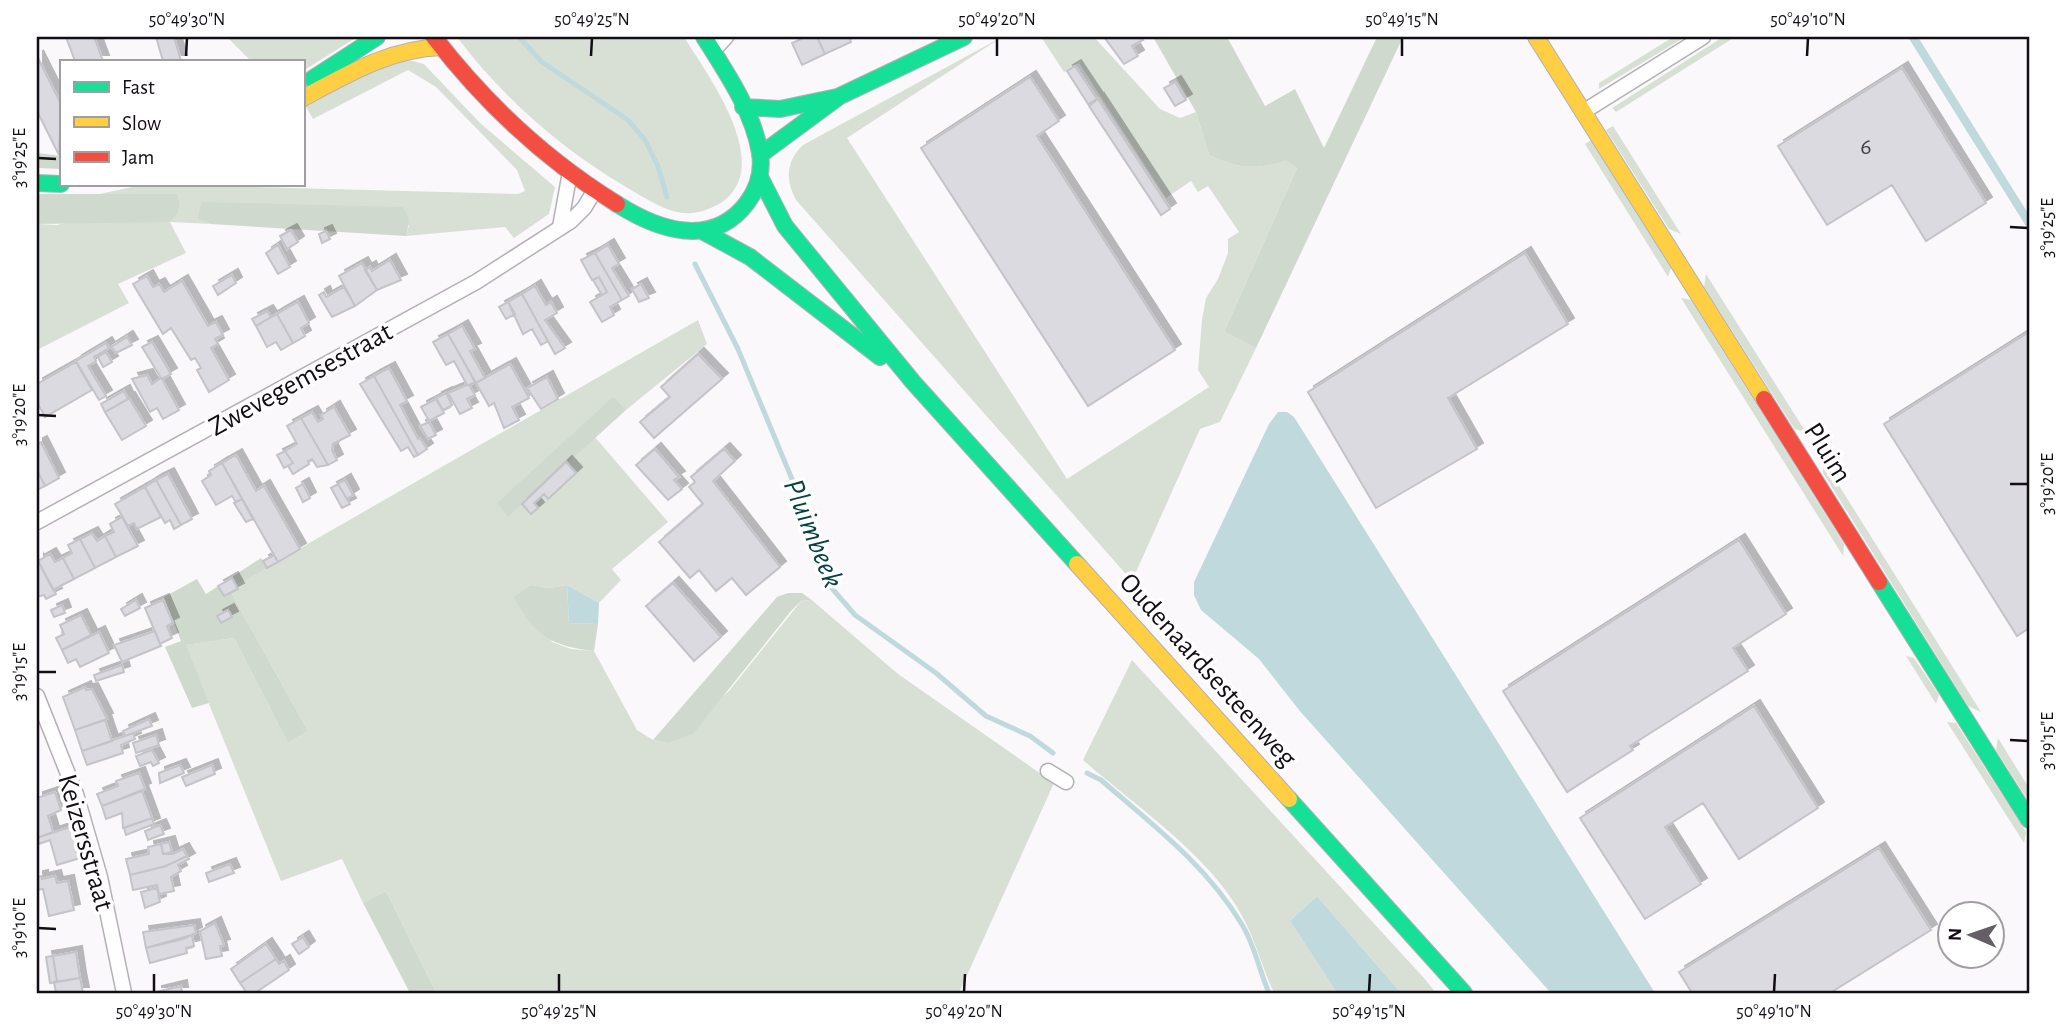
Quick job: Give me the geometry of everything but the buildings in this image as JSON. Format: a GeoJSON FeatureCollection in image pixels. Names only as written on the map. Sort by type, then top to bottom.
{"type":"FeatureCollection","features":[{"type":"Feature","properties":{"kind":"main road"},"geometry":{"type":"LineString","coordinates":[[304,84],[377,37]]}},
{"type":"Feature","properties":{"kind":"main road"},"geometry":{"type":"LineString","coordinates":[[304,97],[389,53],[437,42],[522,133],[595,190],[655,225],[673,230],[704,232],[737,215],[752,196],[760,177],[760,155],[743,107],[704,37]]}},
{"type":"Feature","properties":{"kind":"main road"},"geometry":{"type":"LineString","coordinates":[[760,155],[839,96],[964,37]]}},
{"type":"Feature","properties":{"kind":"main road","name":"Pluim"},"geometry":{"type":"LineString","coordinates":[[1536,37],[2029,820]]}},
{"type":"Feature","properties":{"kind":"main road"},"geometry":{"type":"LineString","coordinates":[[743,107],[780,109],[839,96]]}},
{"type":"Feature","properties":{"kind":"main road","name":"Oudenaardsesteenweg"},"geometry":{"type":"LineString","coordinates":[[760,177],[785,226],[913,382],[1464,993]]}},
{"type":"Feature","properties":{"kind":"main road"},"geometry":{"type":"LineString","coordinates":[[37,183],[60,184]]}},
{"type":"Feature","properties":{"kind":"main road","name":"Oudenaardsesteenweg"},"geometry":{"type":"LineString","coordinates":[[704,232],[750,257],[913,382]]}},
{"type":"Feature","properties":{"kind":"street"},"geometry":{"type":"LineString","coordinates":[[713,51],[726,37]]}},
{"type":"Feature","properties":{"kind":"street"},"geometry":{"type":"LineString","coordinates":[[1583,112],[1703,37]]}},
{"type":"Feature","properties":{"kind":"street"},"geometry":{"type":"LineString","coordinates":[[560,227],[570,172]]}},
{"type":"Feature","properties":{"kind":"street","name":"Zwevegemsestraat"},"geometry":{"type":"LineString","coordinates":[[37,522],[476,282],[560,227],[584,208],[595,190]]}},
{"type":"Feature","properties":{"kind":"street","name":"Keizersstraat"},"geometry":{"type":"LineString","coordinates":[[37,696],[79,806],[100,877],[124,993]]}},
{"type":"Feature","properties":{"kind":"street"},"geometry":{"type":"LineString","coordinates":[[1048,771],[1066,782]]}},
{"type":"Feature","properties":{"kind":"shaded area"},"geometry":{"type":"Polygon","coordinates":[[[227,37],[357,37],[304,70],[304,60],[250,60],[227,37]]]}},
{"type":"Feature","properties":{"kind":"shaded area"},"geometry":{"type":"Polygon","coordinates":[[[457,37],[684,37],[733,122],[740,146],[742,168],[735,188],[719,204],[697,212],[673,211],[649,200],[578,156],[534,120],[494,81],[457,37]]]}},
{"type":"Feature","properties":{"kind":"shaded area"},"geometry":{"type":"Polygon","coordinates":[[[1002,37],[847,138],[1067,479],[1209,387],[1198,370],[1206,298],[1218,279],[1228,253],[1228,239],[1239,232],[1208,186],[1198,192],[1191,181],[1166,198],[1079,63],[1064,72],[1041,37],[1094,37],[1160,109],[1180,118],[1196,112],[1209,155],[1247,167],[1286,161],[1297,168],[1224,332],[1256,348],[1220,422],[1200,429],[1132,581],[796,200],[790,185],[790,164],[803,145],[1002,37]]]}},
{"type":"Feature","properties":{"kind":"shaded area"},"geometry":{"type":"Polygon","coordinates":[[[1153,37],[1227,37],[1265,106],[1295,89],[1324,148],[1377,37],[1403,37],[1256,348],[1224,332],[1297,168],[1286,161],[1247,167],[1209,155],[1196,112],[1153,37]]]}},
{"type":"Feature","properties":{"kind":"shaded area"},"geometry":{"type":"Polygon","coordinates":[[[1673,37],[1685,37],[1599,89],[1599,83],[1673,37]]]}},
{"type":"Feature","properties":{"kind":"shaded area"},"geometry":{"type":"Polygon","coordinates":[[[1723,37],[1735,37],[1616,112],[1612,108],[1723,37]]]}},
{"type":"Feature","properties":{"kind":"shaded area"},"geometry":{"type":"Polygon","coordinates":[[[397,57],[424,64],[480,123],[555,187],[549,214],[514,238],[505,227],[406,236],[409,225],[198,218],[211,224],[170,222],[186,253],[118,284],[129,303],[37,350],[37,224],[57,225],[177,194],[90,196],[138,186],[518,194],[525,191],[517,170],[436,87],[408,70],[313,119],[305,105],[397,57]]]}},
{"type":"Feature","properties":{"kind":"shaded area"},"geometry":{"type":"Polygon","coordinates":[[[1613,126],[1681,234],[1669,229],[1606,130],[1613,126]]]}},
{"type":"Feature","properties":{"kind":"shaded area"},"geometry":{"type":"Polygon","coordinates":[[[1591,140],[1671,268],[1668,277],[1585,144],[1591,140]]]}},
{"type":"Feature","properties":{"kind":"shaded area"},"geometry":{"type":"Polygon","coordinates":[[[37,153],[60,156],[60,169],[37,168],[37,153]]]}},
{"type":"Feature","properties":{"kind":"shaded area"},"geometry":{"type":"Polygon","coordinates":[[[37,194],[177,194],[179,207],[169,222],[37,224],[37,194]]]}},
{"type":"Feature","properties":{"kind":"shaded area"},"geometry":{"type":"Polygon","coordinates":[[[201,202],[402,207],[407,214],[408,224],[406,236],[211,224],[198,219],[201,202]]]}},
{"type":"Feature","properties":{"kind":"shaded area"},"geometry":{"type":"Polygon","coordinates":[[[1706,274],[1807,434],[1794,428],[1704,287],[1706,274]]]}},
{"type":"Feature","properties":{"kind":"shaded area"},"geometry":{"type":"Polygon","coordinates":[[[1681,298],[1691,300],[1844,544],[1843,556],[1681,298]]]}},
{"type":"Feature","properties":{"kind":"shaded area"},"geometry":{"type":"Polygon","coordinates":[[[698,320],[707,344],[626,410],[614,396],[508,516],[594,436],[668,522],[612,569],[621,580],[599,603],[567,585],[550,588],[531,585],[552,642],[571,649],[594,651],[637,730],[653,740],[668,743],[729,691],[802,600],[813,601],[898,674],[1054,783],[959,993],[430,993],[435,990],[386,891],[363,903],[342,859],[281,881],[185,645],[234,638],[288,743],[308,731],[229,589],[698,320]]]}},
{"type":"Feature","properties":{"kind":"shaded area"},"geometry":{"type":"Polygon","coordinates":[[[614,396],[626,410],[508,517],[497,503],[614,396]]]}},
{"type":"Feature","properties":{"kind":"shaded area"},"geometry":{"type":"Polygon","coordinates":[[[1823,460],[1981,712],[1968,706],[1823,473],[1823,460]]]}},
{"type":"Feature","properties":{"kind":"shaded area"},"geometry":{"type":"Polygon","coordinates":[[[261,558],[267,568],[229,589],[308,731],[288,743],[234,638],[186,645],[209,703],[192,708],[165,647],[181,641],[164,597],[197,579],[206,594],[261,558]]]}},
{"type":"Feature","properties":{"kind":"shaded area"},"geometry":{"type":"Polygon","coordinates":[[[531,585],[550,588],[567,585],[569,623],[598,624],[594,651],[555,642],[537,630],[514,597],[531,585]]]}},
{"type":"Feature","properties":{"kind":"shaded area"},"geometry":{"type":"Polygon","coordinates":[[[788,593],[802,593],[813,601],[802,600],[791,611],[693,734],[668,743],[653,740],[777,597],[788,593]]]}},
{"type":"Feature","properties":{"kind":"shaded area"},"geometry":{"type":"Polygon","coordinates":[[[1906,656],[1914,658],[1939,695],[1936,704],[1906,656]]]}},
{"type":"Feature","properties":{"kind":"shaded area"},"geometry":{"type":"Polygon","coordinates":[[[1132,660],[1436,993],[1401,993],[1317,896],[1290,921],[1337,993],[1274,993],[1241,914],[1210,871],[1169,831],[1083,760],[1132,660]]]}},
{"type":"Feature","properties":{"kind":"shaded area"},"geometry":{"type":"Polygon","coordinates":[[[1947,722],[1956,723],[2026,832],[2024,843],[1947,722]]]}},
{"type":"Feature","properties":{"kind":"shaded area"},"geometry":{"type":"Polygon","coordinates":[[[1998,738],[2029,788],[2029,802],[1996,750],[1998,738]]]}},
{"type":"Feature","properties":{"kind":"shaded area"},"geometry":{"type":"Polygon","coordinates":[[[386,891],[435,990],[430,993],[410,993],[363,903],[386,891]]]}},
{"type":"Feature","properties":{"kind":"water"},"geometry":{"type":"Polygon","coordinates":[[[1908,37],[1918,37],[2029,215],[2029,231],[1908,37]]]}},
{"type":"Feature","properties":{"kind":"water"},"geometry":{"type":"Polygon","coordinates":[[[1278,412],[1287,412],[1294,417],[1655,993],[1551,993],[1299,710],[1259,659],[1201,610],[1194,595],[1194,582],[1269,424],[1278,412]]]}},
{"type":"Feature","properties":{"kind":"water"},"geometry":{"type":"Polygon","coordinates":[[[567,585],[599,603],[598,624],[569,623],[567,585]]]}},
{"type":"Feature","properties":{"kind":"water"},"geometry":{"type":"Polygon","coordinates":[[[1317,896],[1401,993],[1337,993],[1290,921],[1317,896]]]}},
{"type":"Feature","properties":{"kind":"waterway","name":"Pluimbeek"},"geometry":{"type":"LineString","coordinates":[[519,37],[542,62],[628,120],[645,140],[658,166],[667,197]]}},
{"type":"Feature","properties":{"kind":"waterway","name":"Pluimbeek"},"geometry":{"type":"LineString","coordinates":[[695,264],[738,349],[811,525],[822,570],[830,586],[855,615],[936,673],[986,716],[1030,736],[1053,753]]}},
{"type":"Feature","properties":{"kind":"waterway","name":"Pluimbeek"},"geometry":{"type":"LineString","coordinates":[[1087,773],[1101,780],[1158,829],[1212,882],[1246,931],[1269,993]]}},
{"type":"Feature","properties":{"kind":"traffic: fast"},"geometry":{"type":"LineString","coordinates":[[312,79],[377,37]]}},
{"type":"Feature","properties":{"kind":"traffic: fast"},"geometry":{"type":"LineString","coordinates":[[617,204],[667,227],[701,230],[718,226],[733,217],[754,192],[761,167],[756,137],[738,92],[704,37]]}},
{"type":"Feature","properties":{"kind":"traffic: fast"},"geometry":{"type":"LineString","coordinates":[[760,155],[840,96],[964,37]]}},
{"type":"Feature","properties":{"kind":"traffic: fast"},"geometry":{"type":"LineString","coordinates":[[743,107],[780,109],[837,97]]}},
{"type":"Feature","properties":{"kind":"traffic: fast"},"geometry":{"type":"LineString","coordinates":[[760,177],[785,226],[913,382],[1077,564]]}},
{"type":"Feature","properties":{"kind":"traffic: fast"},"geometry":{"type":"LineString","coordinates":[[37,183],[60,184]]}},
{"type":"Feature","properties":{"kind":"traffic: fast"},"geometry":{"type":"LineString","coordinates":[[704,232],[750,257],[880,357]]}},
{"type":"Feature","properties":{"kind":"traffic: fast"},"geometry":{"type":"LineString","coordinates":[[1879,582],[2029,820]]}},
{"type":"Feature","properties":{"kind":"traffic: fast"},"geometry":{"type":"LineString","coordinates":[[1289,799],[1464,993]]}},
{"type":"Feature","properties":{"kind":"traffic: slow"},"geometry":{"type":"LineString","coordinates":[[1536,37],[1764,399]]}},
{"type":"Feature","properties":{"kind":"traffic: slow"},"geometry":{"type":"LineString","coordinates":[[304,97],[369,64],[404,52],[441,47]]}},
{"type":"Feature","properties":{"kind":"traffic: slow"},"geometry":{"type":"LineString","coordinates":[[1077,564],[1289,799]]}},
{"type":"Feature","properties":{"kind":"traffic: jam"},"geometry":{"type":"LineString","coordinates":[[434,37],[474,85],[518,129],[566,169],[617,204]]}},
{"type":"Feature","properties":{"kind":"traffic: jam"},"geometry":{"type":"LineString","coordinates":[[1764,399],[1879,582]]}}]}
